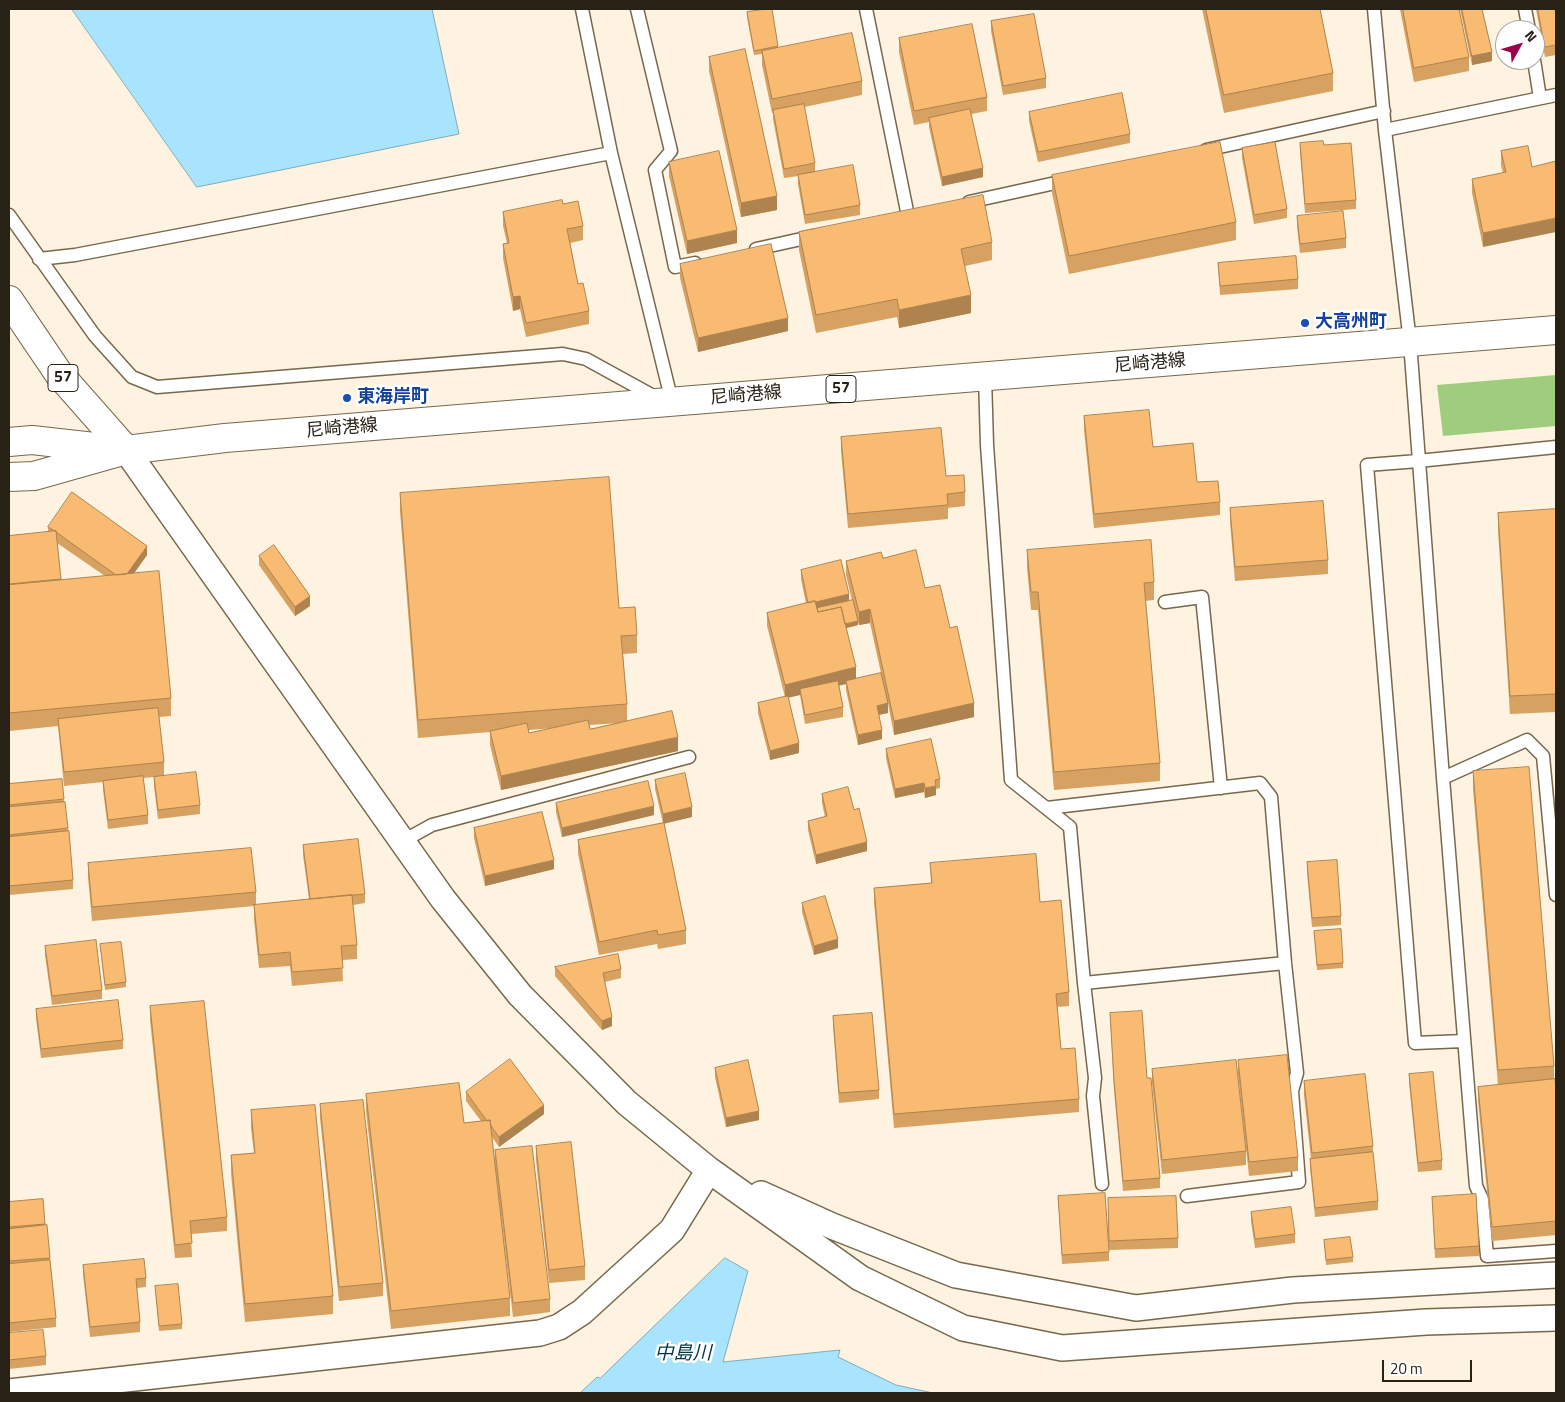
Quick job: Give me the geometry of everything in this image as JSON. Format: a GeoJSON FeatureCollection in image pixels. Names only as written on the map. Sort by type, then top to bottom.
{"type":"FeatureCollection","features":[{"type":"Feature","properties":{"kind":"main road","name":"57"},"geometry":{"type":"LineString","coordinates":[[9,300],[59,374],[126,450]]}},
{"type":"Feature","properties":{"kind":"main road","name":"尼崎港線"},"geometry":{"type":"LineString","coordinates":[[126,450],[225,438],[1556,330]]}},
{"type":"Feature","properties":{"kind":"main road"},"geometry":{"type":"LineString","coordinates":[[9,442],[32,440],[126,450]]}},
{"type":"Feature","properties":{"kind":"main road"},"geometry":{"type":"LineString","coordinates":[[9,477],[34,476],[126,450]]}},
{"type":"Feature","properties":{"kind":"street"},"geometry":{"type":"LineString","coordinates":[[126,450],[443,899],[520,995],[627,1103],[709,1170],[860,1278],[963,1328],[1062,1348],[1426,1322],[1556,1318]]}},
{"type":"Feature","properties":{"kind":"street"},"geometry":{"type":"LineString","coordinates":[[709,1170],[832,1226],[956,1274],[1136,1308],[1293,1290],[1556,1275]]}},
{"type":"Feature","properties":{"kind":"street"},"geometry":{"type":"LineString","coordinates":[[9,1392],[540,1333],[559,1327],[582,1312],[672,1230],[709,1170]]}},
{"type":"Feature","properties":{"kind":"lane"},"geometry":{"type":"LineString","coordinates":[[582,9],[611,153],[669,402]]}},
{"type":"Feature","properties":{"kind":"lane"},"geometry":{"type":"LineString","coordinates":[[637,9],[671,151],[656,170],[675,267],[704,261]]}},
{"type":"Feature","properties":{"kind":"lane"},"geometry":{"type":"LineString","coordinates":[[866,9],[908,216]]}},
{"type":"Feature","properties":{"kind":"lane"},"geometry":{"type":"LineString","coordinates":[[1374,9],[1385,130],[1410,342],[1476,1186],[1482,1199],[1487,1256],[1556,1251]]}},
{"type":"Feature","properties":{"kind":"lane"},"geometry":{"type":"LineString","coordinates":[[1536,70],[1540,98]]}},
{"type":"Feature","properties":{"kind":"lane"},"geometry":{"type":"LineString","coordinates":[[1385,130],[1556,95]]}},
{"type":"Feature","properties":{"kind":"lane"},"geometry":{"type":"LineString","coordinates":[[1190,154],[1384,111]]}},
{"type":"Feature","properties":{"kind":"lane"},"geometry":{"type":"LineString","coordinates":[[39,259],[75,255],[611,153]]}},
{"type":"Feature","properties":{"kind":"lane"},"geometry":{"type":"LineString","coordinates":[[956,205],[1083,177]]}},
{"type":"Feature","properties":{"kind":"lane"},"geometry":{"type":"LineString","coordinates":[[9,215],[95,336],[132,377],[157,387],[563,354],[586,358],[669,402]]}},
{"type":"Feature","properties":{"kind":"lane"},"geometry":{"type":"LineString","coordinates":[[743,252],[830,233]]}},
{"type":"Feature","properties":{"kind":"lane"},"geometry":{"type":"LineString","coordinates":[[985,377],[987,445],[1012,780],[1070,827],[1084,983],[1095,1078],[1093,1096],[1102,1184]]}},
{"type":"Feature","properties":{"kind":"lane"},"geometry":{"type":"LineString","coordinates":[[1464,1041],[1415,1043],[1367,465],[1418,462],[1556,447]]}},
{"type":"Feature","properties":{"kind":"lane"},"geometry":{"type":"LineString","coordinates":[[1165,602],[1202,597],[1221,788]]}},
{"type":"Feature","properties":{"kind":"lane"},"geometry":{"type":"LineString","coordinates":[[1443,778],[1527,740],[1543,756],[1556,895]]}},
{"type":"Feature","properties":{"kind":"lane"},"geometry":{"type":"LineString","coordinates":[[402,841],[432,825],[689,757]]}},
{"type":"Feature","properties":{"kind":"lane"},"geometry":{"type":"LineString","coordinates":[[1047,808],[1260,783],[1271,797],[1285,963],[1297,1073],[1292,1091],[1299,1182],[1187,1196]]}},
{"type":"Feature","properties":{"kind":"lane"},"geometry":{"type":"LineString","coordinates":[[1084,983],[1285,963]]}},
{"type":"Feature","properties":{"kind":"green space"},"geometry":{"type":"Polygon","coordinates":[[[1556,375],[1556,426],[1443,436],[1437,385],[1556,375]]]}},
{"type":"Feature","properties":{"kind":"water"},"geometry":{"type":"Polygon","coordinates":[[[72,9],[432,9],[459,134],[197,187],[72,9]]]}},
{"type":"Feature","properties":{"kind":"water","name":"中島川"},"geometry":{"type":"Polygon","coordinates":[[[725,1258],[748,1271],[723,1362],[840,1350],[838,1357],[896,1385],[933,1393],[580,1393],[597,1377],[600,1378],[725,1258]]]}},
{"type":"Feature","properties":{"kind":"building"},"geometry":{"type":"Polygon","coordinates":[[[772,9],[778,46],[754,51],[747,12],[772,9]]]}},
{"type":"Feature","properties":{"kind":"building"},"geometry":{"type":"Polygon","coordinates":[[[1206,9],[1320,9],[1333,73],[1224,95],[1206,9]]]}},
{"type":"Feature","properties":{"kind":"building"},"geometry":{"type":"Polygon","coordinates":[[[1403,9],[1459,9],[1469,57],[1414,68],[1403,9]]]}},
{"type":"Feature","properties":{"kind":"building"},"geometry":{"type":"Polygon","coordinates":[[[1462,9],[1482,9],[1492,52],[1472,56],[1462,9]]]}},
{"type":"Feature","properties":{"kind":"building"},"geometry":{"type":"Polygon","coordinates":[[[1538,9],[1556,9],[1556,45],[1545,47],[1545,20],[1540,20],[1538,9]]]}},
{"type":"Feature","properties":{"kind":"building"},"geometry":{"type":"Polygon","coordinates":[[[1034,14],[1046,78],[1003,86],[991,21],[1034,14]]]}},
{"type":"Feature","properties":{"kind":"building"},"geometry":{"type":"Polygon","coordinates":[[[972,24],[987,97],[914,111],[899,38],[972,24]]]}},
{"type":"Feature","properties":{"kind":"building"},"geometry":{"type":"Polygon","coordinates":[[[852,33],[862,81],[772,99],[762,51],[852,33]]]}},
{"type":"Feature","properties":{"kind":"building"},"geometry":{"type":"Polygon","coordinates":[[[745,49],[777,196],[741,203],[709,57],[745,49]]]}},
{"type":"Feature","properties":{"kind":"building"},"geometry":{"type":"Polygon","coordinates":[[[1122,93],[1130,134],[1038,152],[1029,112],[1122,93]]]}},
{"type":"Feature","properties":{"kind":"building"},"geometry":{"type":"Polygon","coordinates":[[[804,104],[815,163],[784,169],[773,110],[804,104]]]}},
{"type":"Feature","properties":{"kind":"building"},"geometry":{"type":"Polygon","coordinates":[[[970,109],[983,168],[942,177],[929,118],[970,109]]]}},
{"type":"Feature","properties":{"kind":"building"},"geometry":{"type":"Polygon","coordinates":[[[1323,141],[1324,145],[1351,143],[1356,200],[1305,204],[1300,143],[1323,141]]]}},
{"type":"Feature","properties":{"kind":"building"},"geometry":{"type":"Polygon","coordinates":[[[1220,142],[1236,222],[1069,256],[1052,175],[1220,142]]]}},
{"type":"Feature","properties":{"kind":"building"},"geometry":{"type":"Polygon","coordinates":[[[1275,142],[1287,209],[1254,215],[1242,148],[1275,142]]]}},
{"type":"Feature","properties":{"kind":"building"},"geometry":{"type":"Polygon","coordinates":[[[1528,146],[1532,167],[1556,161],[1556,218],[1483,233],[1472,179],[1506,172],[1501,151],[1528,146]]]}},
{"type":"Feature","properties":{"kind":"building"},"geometry":{"type":"Polygon","coordinates":[[[719,151],[737,230],[687,241],[669,162],[719,151]]]}},
{"type":"Feature","properties":{"kind":"building"},"geometry":{"type":"Polygon","coordinates":[[[853,165],[860,205],[805,215],[798,175],[853,165]]]}},
{"type":"Feature","properties":{"kind":"building"},"geometry":{"type":"Polygon","coordinates":[[[983,195],[992,242],[961,249],[971,295],[899,310],[897,299],[816,315],[799,232],[983,195]]]}},
{"type":"Feature","properties":{"kind":"building"},"geometry":{"type":"Polygon","coordinates":[[[562,200],[563,204],[578,201],[583,226],[567,229],[578,284],[583,283],[589,311],[526,323],[520,296],[513,297],[503,244],[509,243],[503,212],[562,200]]]}},
{"type":"Feature","properties":{"kind":"building"},"geometry":{"type":"Polygon","coordinates":[[[1343,211],[1346,238],[1300,244],[1297,216],[1343,211]]]}},
{"type":"Feature","properties":{"kind":"building"},"geometry":{"type":"Polygon","coordinates":[[[771,244],[788,318],[698,338],[680,264],[771,244]]]}},
{"type":"Feature","properties":{"kind":"building"},"geometry":{"type":"Polygon","coordinates":[[[1296,256],[1298,279],[1220,286],[1218,263],[1296,256]]]}},
{"type":"Feature","properties":{"kind":"building"},"geometry":{"type":"Polygon","coordinates":[[[1149,410],[1153,447],[1193,443],[1197,482],[1218,481],[1220,502],[1094,514],[1084,416],[1149,410]]]}},
{"type":"Feature","properties":{"kind":"building"},"geometry":{"type":"Polygon","coordinates":[[[941,428],[946,476],[964,475],[965,492],[947,494],[948,505],[848,514],[841,437],[941,428]]]}},
{"type":"Feature","properties":{"kind":"building"},"geometry":{"type":"Polygon","coordinates":[[[609,477],[619,608],[635,607],[637,635],[621,636],[627,704],[418,720],[400,493],[609,477]]]}},
{"type":"Feature","properties":{"kind":"building"},"geometry":{"type":"Polygon","coordinates":[[[72,492],[147,546],[127,574],[116,575],[48,527],[72,492]]]}},
{"type":"Feature","properties":{"kind":"building"},"geometry":{"type":"Polygon","coordinates":[[[1323,501],[1328,560],[1235,567],[1230,508],[1323,501]]]}},
{"type":"Feature","properties":{"kind":"building"},"geometry":{"type":"Polygon","coordinates":[[[1556,509],[1556,694],[1510,696],[1498,513],[1556,509]]]}},
{"type":"Feature","properties":{"kind":"building"},"geometry":{"type":"Polygon","coordinates":[[[56,531],[61,579],[9,584],[9,536],[56,531]]]}},
{"type":"Feature","properties":{"kind":"building"},"geometry":{"type":"Polygon","coordinates":[[[1151,540],[1154,582],[1144,583],[1160,763],[1054,772],[1038,592],[1031,592],[1027,550],[1151,540]]]}},
{"type":"Feature","properties":{"kind":"building"},"geometry":{"type":"Polygon","coordinates":[[[274,545],[310,596],[295,607],[259,556],[274,545]]]}},
{"type":"Feature","properties":{"kind":"building"},"geometry":{"type":"Polygon","coordinates":[[[916,550],[925,588],[940,585],[950,628],[957,626],[974,703],[894,721],[870,609],[859,612],[846,561],[881,552],[883,558],[916,550]]]}},
{"type":"Feature","properties":{"kind":"building"},"geometry":{"type":"Polygon","coordinates":[[[841,560],[849,594],[808,603],[801,570],[841,560]]]}},
{"type":"Feature","properties":{"kind":"building"},"geometry":{"type":"Polygon","coordinates":[[[159,571],[171,698],[9,713],[9,585],[159,571]]]}},
{"type":"Feature","properties":{"kind":"building"},"geometry":{"type":"Polygon","coordinates":[[[853,600],[858,621],[845,624],[841,607],[818,612],[817,608],[853,600]]]}},
{"type":"Feature","properties":{"kind":"building"},"geometry":{"type":"Polygon","coordinates":[[[815,601],[818,612],[841,607],[856,667],[785,685],[767,613],[815,601]]]}},
{"type":"Feature","properties":{"kind":"building"},"geometry":{"type":"Polygon","coordinates":[[[881,673],[888,703],[877,706],[882,730],[858,735],[846,681],[881,673]]]}},
{"type":"Feature","properties":{"kind":"building"},"geometry":{"type":"Polygon","coordinates":[[[838,681],[843,707],[805,715],[800,689],[838,681]]]}},
{"type":"Feature","properties":{"kind":"building"},"geometry":{"type":"Polygon","coordinates":[[[788,696],[799,743],[770,751],[758,703],[788,696]]]}},
{"type":"Feature","properties":{"kind":"building"},"geometry":{"type":"Polygon","coordinates":[[[158,708],[164,762],[64,772],[58,719],[158,708]]]}},
{"type":"Feature","properties":{"kind":"building"},"geometry":{"type":"Polygon","coordinates":[[[672,711],[678,737],[501,776],[490,731],[527,723],[529,733],[588,720],[590,729],[672,711]]]}},
{"type":"Feature","properties":{"kind":"building"},"geometry":{"type":"Polygon","coordinates":[[[931,739],[940,779],[935,780],[936,786],[925,788],[924,783],[895,789],[886,749],[931,739]]]}},
{"type":"Feature","properties":{"kind":"building"},"geometry":{"type":"Polygon","coordinates":[[[1529,767],[1554,1066],[1498,1070],[1473,771],[1529,767]]]}},
{"type":"Feature","properties":{"kind":"building"},"geometry":{"type":"Polygon","coordinates":[[[196,772],[200,805],[158,810],[154,777],[196,772]]]}},
{"type":"Feature","properties":{"kind":"building"},"geometry":{"type":"Polygon","coordinates":[[[685,773],[692,807],[663,814],[655,780],[685,773]]]}},
{"type":"Feature","properties":{"kind":"building"},"geometry":{"type":"Polygon","coordinates":[[[143,776],[148,815],[108,820],[103,781],[143,776]]]}},
{"type":"Feature","properties":{"kind":"building"},"geometry":{"type":"Polygon","coordinates":[[[62,779],[64,799],[9,805],[9,784],[62,779]]]}},
{"type":"Feature","properties":{"kind":"building"},"geometry":{"type":"Polygon","coordinates":[[[648,781],[654,806],[562,828],[556,803],[648,781]]]}},
{"type":"Feature","properties":{"kind":"building"},"geometry":{"type":"Polygon","coordinates":[[[848,787],[854,810],[859,808],[867,842],[816,855],[808,821],[827,816],[822,794],[848,787]]]}},
{"type":"Feature","properties":{"kind":"building"},"geometry":{"type":"Polygon","coordinates":[[[65,802],[68,828],[9,835],[9,807],[65,802]]]}},
{"type":"Feature","properties":{"kind":"building"},"geometry":{"type":"Polygon","coordinates":[[[542,812],[554,860],[485,876],[474,828],[542,812]]]}},
{"type":"Feature","properties":{"kind":"building"},"geometry":{"type":"Polygon","coordinates":[[[664,823],[686,930],[658,935],[657,930],[599,942],[578,840],[664,823]]]}},
{"type":"Feature","properties":{"kind":"building"},"geometry":{"type":"Polygon","coordinates":[[[69,831],[73,880],[9,886],[9,837],[69,831]]]}},
{"type":"Feature","properties":{"kind":"building"},"geometry":{"type":"Polygon","coordinates":[[[358,839],[365,894],[310,899],[303,845],[358,839]]]}},
{"type":"Feature","properties":{"kind":"building"},"geometry":{"type":"Polygon","coordinates":[[[251,848],[256,892],[92,907],[88,863],[251,848]]]}},
{"type":"Feature","properties":{"kind":"building"},"geometry":{"type":"Polygon","coordinates":[[[1036,854],[1040,902],[1061,900],[1069,992],[1056,994],[1061,1049],[1075,1048],[1079,1099],[894,1114],[874,888],[932,883],[930,863],[1036,854]]]}},
{"type":"Feature","properties":{"kind":"building"},"geometry":{"type":"Polygon","coordinates":[[[1337,860],[1341,916],[1312,918],[1307,862],[1337,860]]]}},
{"type":"Feature","properties":{"kind":"building"},"geometry":{"type":"Polygon","coordinates":[[[352,895],[357,945],[341,946],[343,968],[292,972],[290,952],[259,955],[254,905],[352,895]]]}},
{"type":"Feature","properties":{"kind":"building"},"geometry":{"type":"Polygon","coordinates":[[[825,896],[838,939],[814,946],[802,903],[825,896]]]}},
{"type":"Feature","properties":{"kind":"building"},"geometry":{"type":"Polygon","coordinates":[[[1341,929],[1343,963],[1317,965],[1314,931],[1341,929]]]}},
{"type":"Feature","properties":{"kind":"building"},"geometry":{"type":"Polygon","coordinates":[[[96,940],[102,990],[52,996],[45,946],[96,940]]]}},
{"type":"Feature","properties":{"kind":"building"},"geometry":{"type":"Polygon","coordinates":[[[121,942],[126,982],[105,985],[100,944],[121,942]]]}},
{"type":"Feature","properties":{"kind":"building"},"geometry":{"type":"Polygon","coordinates":[[[618,954],[621,969],[603,973],[612,1017],[602,1021],[555,967],[618,954]]]}},
{"type":"Feature","properties":{"kind":"building"},"geometry":{"type":"Polygon","coordinates":[[[118,1000],[123,1040],[41,1049],[36,1009],[118,1000]]]}},
{"type":"Feature","properties":{"kind":"building"},"geometry":{"type":"Polygon","coordinates":[[[204,1001],[227,1217],[190,1221],[192,1243],[175,1245],[150,1006],[204,1001]]]}},
{"type":"Feature","properties":{"kind":"building"},"geometry":{"type":"Polygon","coordinates":[[[1142,1011],[1147,1078],[1151,1078],[1160,1178],[1123,1181],[1110,1013],[1142,1011]]]}},
{"type":"Feature","properties":{"kind":"building"},"geometry":{"type":"Polygon","coordinates":[[[872,1013],[879,1090],[839,1093],[833,1016],[872,1013]]]}},
{"type":"Feature","properties":{"kind":"building"},"geometry":{"type":"Polygon","coordinates":[[[1287,1055],[1298,1157],[1249,1162],[1238,1060],[1287,1055]]]}},
{"type":"Feature","properties":{"kind":"building"},"geometry":{"type":"Polygon","coordinates":[[[510,1059],[544,1105],[499,1137],[491,1126],[490,1120],[487,1121],[466,1092],[510,1059]]]}},
{"type":"Feature","properties":{"kind":"building"},"geometry":{"type":"Polygon","coordinates":[[[748,1060],[759,1111],[726,1118],[715,1068],[748,1060]]]}},
{"type":"Feature","properties":{"kind":"building"},"geometry":{"type":"Polygon","coordinates":[[[1236,1060],[1246,1151],[1162,1160],[1152,1069],[1236,1060]]]}},
{"type":"Feature","properties":{"kind":"building"},"geometry":{"type":"Polygon","coordinates":[[[1433,1072],[1442,1160],[1418,1163],[1409,1074],[1433,1072]]]}},
{"type":"Feature","properties":{"kind":"building"},"geometry":{"type":"Polygon","coordinates":[[[1365,1074],[1373,1146],[1312,1153],[1304,1081],[1365,1074]]]}},
{"type":"Feature","properties":{"kind":"building"},"geometry":{"type":"Polygon","coordinates":[[[1555,1079],[1556,1221],[1492,1227],[1478,1087],[1555,1079]]]}},
{"type":"Feature","properties":{"kind":"building"},"geometry":{"type":"Polygon","coordinates":[[[459,1083],[464,1123],[490,1120],[510,1298],[391,1311],[366,1094],[459,1083]]]}},
{"type":"Feature","properties":{"kind":"building"},"geometry":{"type":"Polygon","coordinates":[[[363,1100],[383,1283],[339,1287],[320,1104],[363,1100]]]}},
{"type":"Feature","properties":{"kind":"building"},"geometry":{"type":"Polygon","coordinates":[[[315,1105],[333,1296],[245,1304],[231,1155],[255,1153],[251,1110],[315,1105]]]}},
{"type":"Feature","properties":{"kind":"building"},"geometry":{"type":"Polygon","coordinates":[[[571,1142],[585,1266],[549,1270],[536,1146],[571,1142]]]}},
{"type":"Feature","properties":{"kind":"building"},"geometry":{"type":"Polygon","coordinates":[[[532,1146],[550,1299],[513,1303],[495,1150],[532,1146]]]}},
{"type":"Feature","properties":{"kind":"building"},"geometry":{"type":"Polygon","coordinates":[[[1373,1152],[1378,1201],[1315,1208],[1310,1159],[1373,1152]]]}},
{"type":"Feature","properties":{"kind":"building"},"geometry":{"type":"Polygon","coordinates":[[[1105,1193],[1109,1252],[1062,1255],[1058,1196],[1105,1193]]]}},
{"type":"Feature","properties":{"kind":"building"},"geometry":{"type":"Polygon","coordinates":[[[1476,1194],[1479,1246],[1435,1249],[1432,1197],[1476,1194]]]}},
{"type":"Feature","properties":{"kind":"building"},"geometry":{"type":"Polygon","coordinates":[[[1176,1196],[1178,1238],[1109,1241],[1108,1198],[1176,1196]]]}},
{"type":"Feature","properties":{"kind":"building"},"geometry":{"type":"Polygon","coordinates":[[[43,1199],[45,1224],[9,1227],[9,1202],[43,1199]]]}},
{"type":"Feature","properties":{"kind":"building"},"geometry":{"type":"Polygon","coordinates":[[[1291,1207],[1295,1234],[1255,1239],[1251,1212],[1291,1207]]]}},
{"type":"Feature","properties":{"kind":"building"},"geometry":{"type":"Polygon","coordinates":[[[47,1225],[50,1258],[9,1261],[9,1229],[47,1225]]]}},
{"type":"Feature","properties":{"kind":"building"},"geometry":{"type":"Polygon","coordinates":[[[1350,1237],[1353,1257],[1326,1260],[1324,1240],[1350,1237]]]}},
{"type":"Feature","properties":{"kind":"building"},"geometry":{"type":"Polygon","coordinates":[[[144,1259],[146,1278],[136,1279],[140,1322],[90,1327],[83,1265],[144,1259]]]}},
{"type":"Feature","properties":{"kind":"building"},"geometry":{"type":"Polygon","coordinates":[[[50,1260],[56,1318],[9,1323],[9,1264],[50,1260]]]}},
{"type":"Feature","properties":{"kind":"building"},"geometry":{"type":"Polygon","coordinates":[[[178,1284],[182,1324],[159,1326],[155,1286],[178,1284]]]}},
{"type":"Feature","properties":{"kind":"building"},"geometry":{"type":"Polygon","coordinates":[[[43,1330],[46,1356],[9,1360],[9,1333],[43,1330]]]}},
{"type":"Feature","properties":{"kind":"place","name":"大高州町"},"geometry":{"type":"Point","coordinates":[1305,323]}},
{"type":"Feature","properties":{"kind":"place","name":"東海岸町"},"geometry":{"type":"Point","coordinates":[347,398]}}]}
